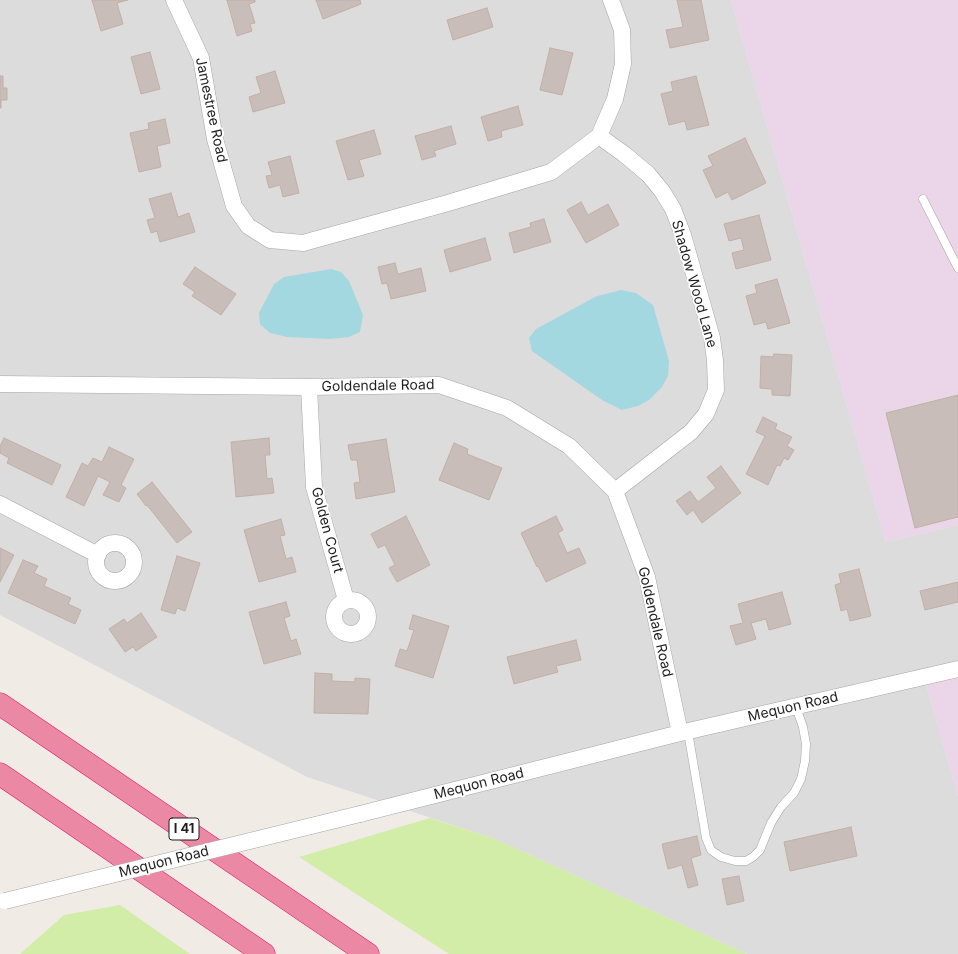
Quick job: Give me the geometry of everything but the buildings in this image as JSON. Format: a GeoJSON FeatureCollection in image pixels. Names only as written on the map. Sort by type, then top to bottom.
{"type":"FeatureCollection","features":[{"type":"Feature","properties":{"kind":"highway","name":"I 41"},"geometry":{"type":"LineString","coordinates":[[0,704],[368,954]]}},
{"type":"Feature","properties":{"kind":"highway"},"geometry":{"type":"LineString","coordinates":[[0,774],[264,954]]}},
{"type":"Feature","properties":{"kind":"street","name":"Jamestree Road"},"geometry":{"type":"LineString","coordinates":[[174,0],[201,58],[215,139],[234,206],[248,226],[270,240],[303,243],[448,203],[551,172],[599,136]]}},
{"type":"Feature","properties":{"kind":"street"},"geometry":{"type":"LineString","coordinates":[[599,136],[615,100],[623,64],[622,30],[611,0]]}},
{"type":"Feature","properties":{"kind":"street","name":"Shadow Wood Lane"},"geometry":{"type":"LineString","coordinates":[[599,136],[648,174],[662,191],[673,209],[683,235],[712,338],[715,360],[716,390],[706,414],[691,432],[615,491]]}},
{"type":"Feature","properties":{"kind":"street","name":"Goldendale Road"},"geometry":{"type":"LineString","coordinates":[[0,384],[309,387],[439,385],[507,408],[569,446],[615,491],[647,577],[684,732]]}},
{"type":"Feature","properties":{"kind":"street","name":"Golden Court"},"geometry":{"type":"LineString","coordinates":[[309,387],[314,487],[346,600]]}},
{"type":"Feature","properties":{"kind":"street"},"geometry":{"type":"LineString","coordinates":[[0,504],[98,555]]}},
{"type":"Feature","properties":{"kind":"street","name":"Mequon Road"},"geometry":{"type":"LineString","coordinates":[[2,901],[360,814],[684,732],[958,669]]}},
{"type":"Feature","properties":{"kind":"lane"},"geometry":{"type":"LineString","coordinates":[[923,199],[958,268]]}},
{"type":"Feature","properties":{"kind":"lane"},"geometry":{"type":"LineString","coordinates":[[684,732],[697,777],[706,838],[711,850],[720,857],[735,861],[746,861],[760,850],[771,823],[781,807],[794,793],[801,779],[805,762],[806,744],[803,727],[796,706]]}},
{"type":"Feature","properties":{"kind":"shaded area"},"geometry":{"type":"Polygon","coordinates":[[[0,0],[731,0],[886,542],[958,525],[958,662],[922,670],[958,796],[958,954],[747,954],[495,839],[307,777],[0,615],[0,0]]]}},
{"type":"Feature","properties":{"kind":"shaded area"},"geometry":{"type":"Polygon","coordinates":[[[731,0],[958,0],[958,525],[886,542],[731,0]]]}},
{"type":"Feature","properties":{"kind":"shaded area"},"geometry":{"type":"Polygon","coordinates":[[[958,676],[958,796],[926,684],[958,676]]]}},
{"type":"Feature","properties":{"kind":"green space"},"geometry":{"type":"Polygon","coordinates":[[[430,818],[495,839],[747,954],[449,954],[299,857],[430,818]]]}},
{"type":"Feature","properties":{"kind":"green space"},"geometry":{"type":"Polygon","coordinates":[[[120,905],[190,954],[20,954],[64,915],[120,905]]]}},
{"type":"Feature","properties":{"kind":"water"},"geometry":{"type":"Polygon","coordinates":[[[331,269],[341,272],[349,281],[363,315],[360,332],[349,337],[330,339],[287,337],[270,333],[260,324],[259,313],[274,284],[284,277],[331,269]]]}},
{"type":"Feature","properties":{"kind":"water"},"geometry":{"type":"Polygon","coordinates":[[[621,290],[636,293],[653,305],[669,361],[668,376],[662,387],[649,400],[638,406],[622,410],[602,400],[532,351],[529,338],[536,329],[597,296],[621,290]]]}}]}
